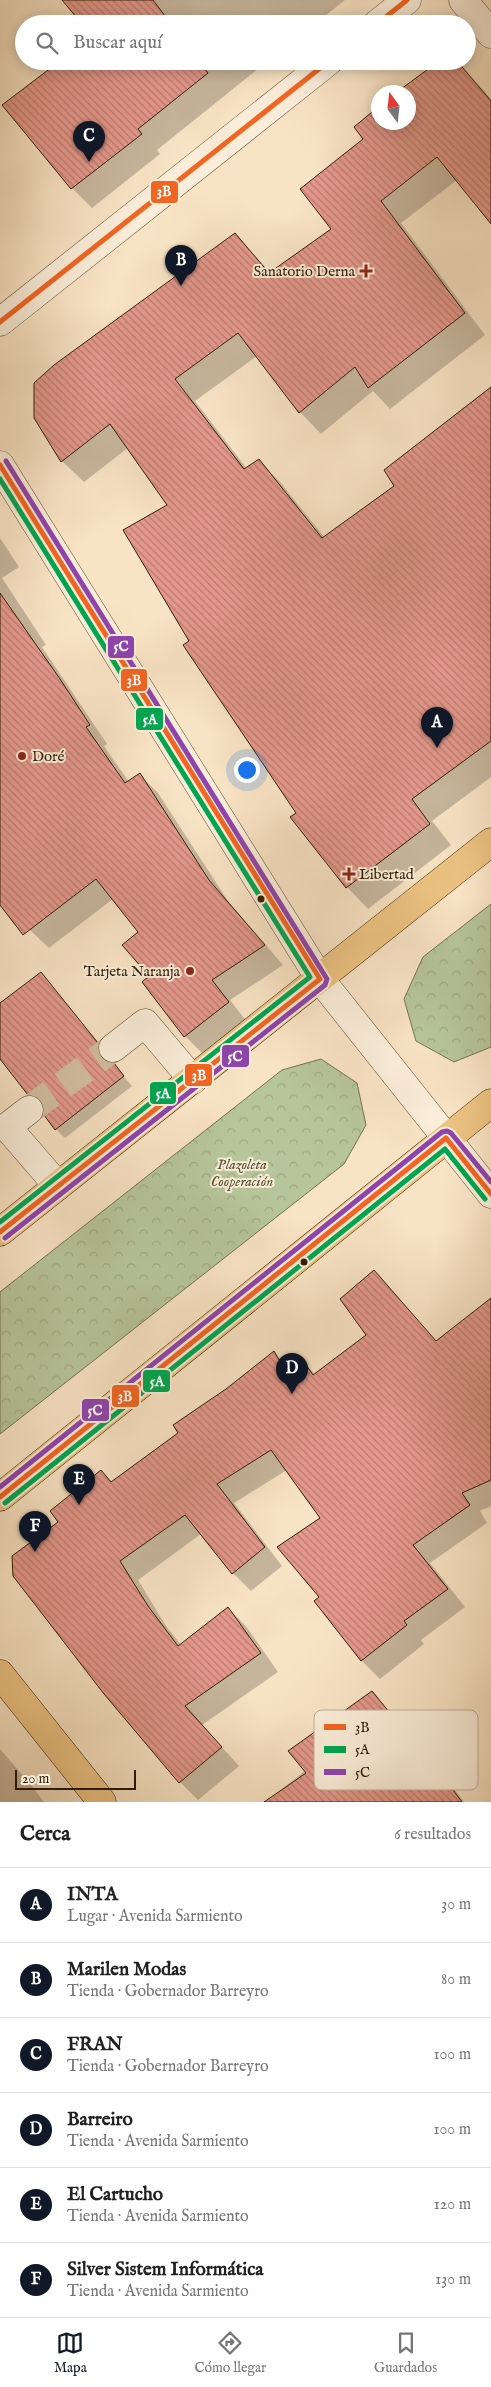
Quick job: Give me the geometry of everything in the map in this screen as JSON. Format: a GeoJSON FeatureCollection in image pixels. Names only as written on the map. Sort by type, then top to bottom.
{"type":"FeatureCollection","features":[{"type":"Feature","properties":{"kind":"main road"},"geometry":{"type":"LineString","coordinates":[[0,1232],[491,842]]}},
{"type":"Feature","properties":{"kind":"main road"},"geometry":{"type":"LineString","coordinates":[[0,1497],[491,1103]]}},
{"type":"Feature","properties":{"kind":"main road"},"geometry":{"type":"LineString","coordinates":[[0,1674],[102,1802]]}},
{"type":"Feature","properties":{"kind":"street"},"geometry":{"type":"LineString","coordinates":[[388,15],[406,0]]}},
{"type":"Feature","properties":{"kind":"street"},"geometry":{"type":"LineString","coordinates":[[463,0],[475,15]]}},
{"type":"Feature","properties":{"kind":"street"},"geometry":{"type":"LineString","coordinates":[[476,16],[491,34]]}},
{"type":"Feature","properties":{"kind":"street"},"geometry":{"type":"LineString","coordinates":[[3,313],[317,70]]}},
{"type":"Feature","properties":{"kind":"street"},"geometry":{"type":"LineString","coordinates":[[0,465],[320,978],[491,1194]]}},
{"type":"Feature","properties":{"kind":"street"},"geometry":{"type":"LineString","coordinates":[[113,1048],[145,1024],[193,1080]]}},
{"type":"Feature","properties":{"kind":"street"},"geometry":{"type":"LineString","coordinates":[[29,1110],[7,1127],[58,1186]]}},
{"type":"Feature","properties":{"kind":"green space"},"geometry":{"type":"Polygon","coordinates":[[[491,904],[491,1047],[454,1062],[416,1041],[404,999],[423,957],[491,904]]]}},
{"type":"Feature","properties":{"kind":"green space","name":"Plazoleta Cooperación"},"geometry":{"type":"Polygon","coordinates":[[[321,1059],[357,1083],[366,1125],[344,1164],[0,1434],[0,1292],[282,1070],[321,1059]]]}},
{"type":"Feature","properties":{"kind":"building"},"geometry":{"type":"Polygon","coordinates":[[[62,0],[153,0],[164,15],[74,15],[62,0]]]}},
{"type":"Feature","properties":{"kind":"building"},"geometry":{"type":"Polygon","coordinates":[[[48,70],[206,70],[208,73],[138,129],[142,134],[71,189],[2,105],[48,70]]]}},
{"type":"Feature","properties":{"kind":"building"},"geometry":{"type":"Polygon","coordinates":[[[427,70],[465,70],[491,101],[491,224],[437,157],[381,201],[465,313],[368,388],[355,367],[299,413],[238,333],[175,379],[244,469],[259,459],[322,538],[394,486],[384,470],[491,387],[491,741],[412,799],[430,824],[346,888],[290,817],[296,813],[183,645],[189,641],[123,530],[167,505],[110,424],[61,462],[34,418],[34,383],[54,365],[235,233],[269,273],[331,229],[300,189],[363,139],[354,127],[371,113],[371,130],[416,130],[416,85],[406,85],[427,70]]]}},
{"type":"Feature","properties":{"kind":"building"},"geometry":{"type":"Polygon","coordinates":[[[0,593],[60,679],[90,725],[86,727],[125,783],[140,773],[209,880],[265,945],[212,980],[229,1002],[184,1037],[142,982],[149,976],[122,945],[138,932],[96,879],[23,935],[0,905],[0,593]]]}},
{"type":"Feature","properties":{"kind":"building"},"geometry":{"type":"Polygon","coordinates":[[[41,972],[98,1043],[98,1051],[101,1058],[107,1062],[114,1063],[124,1076],[55,1130],[44,1115],[44,1107],[41,1100],[35,1096],[28,1095],[0,1059],[0,1003],[41,972]]]}},
{"type":"Feature","properties":{"kind":"building"},"geometry":{"type":"Polygon","coordinates":[[[374,1270],[436,1341],[491,1298],[491,1480],[462,1493],[470,1505],[413,1545],[448,1589],[404,1621],[407,1625],[361,1661],[314,1601],[319,1597],[277,1547],[320,1518],[271,1450],[217,1484],[265,1547],[232,1574],[185,1515],[120,1561],[148,1606],[178,1646],[228,1607],[261,1653],[185,1706],[222,1747],[179,1783],[104,1694],[13,1576],[12,1556],[58,1522],[50,1511],[101,1470],[111,1482],[178,1433],[173,1425],[226,1389],[274,1351],[286,1372],[302,1359],[313,1375],[366,1335],[340,1299],[374,1270]]]}},
{"type":"Feature","properties":{"kind":"building"},"geometry":{"type":"Polygon","coordinates":[[[372,1691],[388,1710],[345,1710],[372,1691]]]}},
{"type":"Feature","properties":{"kind":"building"},"geometry":{"type":"Polygon","coordinates":[[[314,1732],[314,1790],[453,1790],[462,1802],[264,1802],[306,1773],[288,1751],[314,1732]]]}},
{"type":"Feature","properties":{"kind":"tunnel"},"geometry":{"type":"LineString","coordinates":[[29,1110],[113,1048]]}},
{"type":"Feature","properties":{"kind":"transit line","name":"3B"},"geometry":{"type":"LineString","coordinates":[[388,15],[407,0]]}},
{"type":"Feature","properties":{"kind":"transit line","name":"3B"},"geometry":{"type":"LineString","coordinates":[[0,322],[318,70]]}},
{"type":"Feature","properties":{"kind":"transit line","name":"5C"},"geometry":{"type":"LineString","coordinates":[[5,1238],[325,985],[327,979],[6,461]]}},
{"type":"Feature","properties":{"kind":"transit line","name":"3B"},"geometry":{"type":"LineString","coordinates":[[0,465],[320,979],[0,1232]]}},
{"type":"Feature","properties":{"kind":"transit line","name":"5A"},"geometry":{"type":"LineString","coordinates":[[0,479],[310,977],[0,1222]]}},
{"type":"Feature","properties":{"kind":"transit line","name":"5C"},"geometry":{"type":"LineString","coordinates":[[0,1487],[442,1132],[447,1131],[451,1133],[491,1182]]}},
{"type":"Feature","properties":{"kind":"transit line","name":"3B"},"geometry":{"type":"LineString","coordinates":[[0,1497],[446,1138],[491,1194]]}},
{"type":"Feature","properties":{"kind":"transit line","name":"5A"},"geometry":{"type":"LineString","coordinates":[[5,1503],[445,1149],[485,1199]]}},
{"type":"Feature","properties":{"kind":"place","name":"FRAN"},"geometry":{"type":"Point","coordinates":[89,162]}},
{"type":"Feature","properties":{"kind":"place","name":"Sanatorio Derna"},"geometry":{"type":"Point","coordinates":[366,271]}},
{"type":"Feature","properties":{"kind":"place","name":"Marilen Modas"},"geometry":{"type":"Point","coordinates":[181,286]}},
{"type":"Feature","properties":{"kind":"place","name":"INTA"},"geometry":{"type":"Point","coordinates":[437,748]}},
{"type":"Feature","properties":{"kind":"place","name":"Doré"},"geometry":{"type":"Point","coordinates":[22,756]}},
{"type":"Feature","properties":{"kind":"place","name":"Libertad"},"geometry":{"type":"Point","coordinates":[349,874]}},
{"type":"Feature","properties":{"kind":"place","name":"Tarjeta Naranja"},"geometry":{"type":"Point","coordinates":[190,971]}},
{"type":"Feature","properties":{"kind":"place","name":"Barreiro"},"geometry":{"type":"Point","coordinates":[292,1394]}},
{"type":"Feature","properties":{"kind":"place","name":"El Cartucho"},"geometry":{"type":"Point","coordinates":[79,1505]}},
{"type":"Feature","properties":{"kind":"place","name":"Silver Sistem Informática"},"geometry":{"type":"Point","coordinates":[35,1552]}}]}
